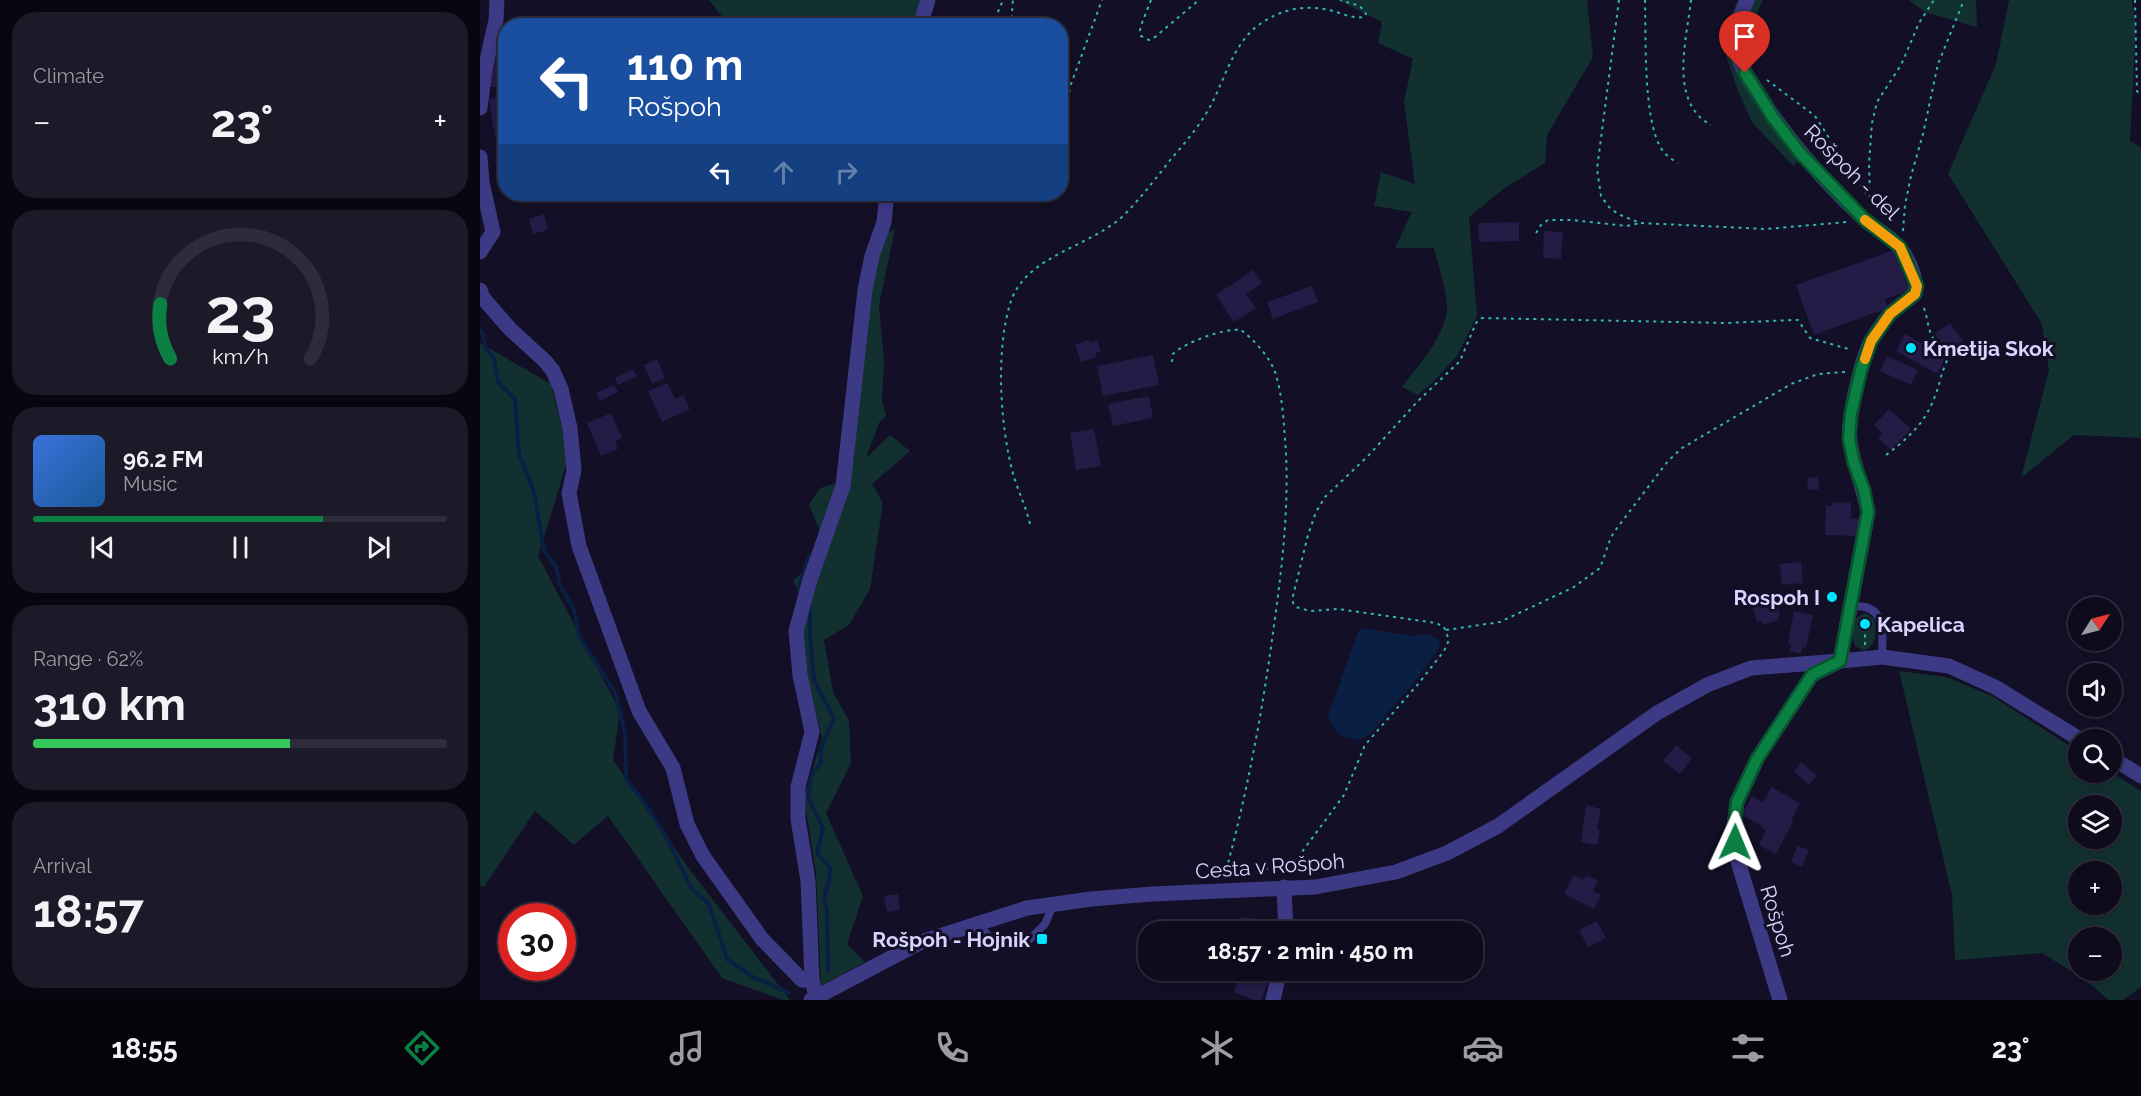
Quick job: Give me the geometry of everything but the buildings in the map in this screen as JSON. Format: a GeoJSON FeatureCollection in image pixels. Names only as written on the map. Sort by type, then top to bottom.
{"type":"FeatureCollection","features":[{"type":"Feature","properties":{"kind":"street"},"geometry":{"type":"LineString","coordinates":[[480,108],[485,69],[496,20],[497,0]]}},
{"type":"Feature","properties":{"kind":"street"},"geometry":{"type":"LineString","coordinates":[[923,18],[928,0]]}},
{"type":"Feature","properties":{"kind":"street","name":"Rošpoh - del"},"geometry":{"type":"LineString","coordinates":[[1748,0],[1739,18],[1737,44],[1739,59],[1745,73],[1774,119],[1800,153],[1864,219],[1895,243],[1917,286],[1915,294]]}},
{"type":"Feature","properties":{"kind":"street"},"geometry":{"type":"LineString","coordinates":[[480,157],[482,182],[493,232],[480,252]]}},
{"type":"Feature","properties":{"kind":"street"},"geometry":{"type":"LineString","coordinates":[[814,998],[808,881],[798,819],[798,787],[812,732],[800,675],[796,631],[810,580],[843,486],[865,290],[872,256],[884,222],[886,201]]}},
{"type":"Feature","properties":{"kind":"street"},"geometry":{"type":"LineString","coordinates":[[480,290],[483,298],[510,329],[545,361],[553,371],[561,389],[570,428],[574,470],[569,493],[579,546],[639,711],[673,768],[687,824],[703,856],[762,939],[802,980],[812,980]]}},
{"type":"Feature","properties":{"kind":"street"},"geometry":{"type":"LineString","coordinates":[[1840,661],[1868,512],[1849,439],[1851,413],[1861,370],[1871,341],[1890,314],[1915,294]]}},
{"type":"Feature","properties":{"kind":"street","name":"Cesta v Rošpoh"},"geometry":{"type":"LineString","coordinates":[[814,998],[921,942],[1028,908],[1091,899],[1152,894],[1316,887],[1386,874],[1447,853],[1498,826],[1657,713],[1707,685],[1751,668],[1882,657],[1949,666],[1995,687],[2068,732]]}},
{"type":"Feature","properties":{"kind":"street","name":"Rošpoh"},"geometry":{"type":"LineString","coordinates":[[1780,1000],[1737,858],[1734,826],[1737,802],[1757,759],[1812,675],[1840,661]]}},
{"type":"Feature","properties":{"kind":"street"},"geometry":{"type":"LineString","coordinates":[[2122,764],[2141,776]]}},
{"type":"Feature","properties":{"kind":"street"},"geometry":{"type":"LineString","coordinates":[[1284,887],[1286,921]]}},
{"type":"Feature","properties":{"kind":"street"},"geometry":{"type":"LineString","coordinates":[[1273,1000],[1277,981]]}},
{"type":"Feature","properties":{"kind":"lane"},"geometry":{"type":"LineString","coordinates":[[1849,606],[1866,607],[1879,618],[1883,631],[1882,657]]}},
{"type":"Feature","properties":{"kind":"lane"},"geometry":{"type":"LineString","coordinates":[[978,922],[989,939],[998,944],[1025,944],[1046,924],[1053,905]]}},
{"type":"Feature","properties":{"kind":"path"},"geometry":{"type":"LineString","coordinates":[[995,18],[1003,0]]}},
{"type":"Feature","properties":{"kind":"path"},"geometry":{"type":"LineString","coordinates":[[1012,18],[1013,0]]}},
{"type":"Feature","properties":{"kind":"path"},"geometry":{"type":"LineString","coordinates":[[1068,100],[1070,87],[1102,0]]}},
{"type":"Feature","properties":{"kind":"path"},"geometry":{"type":"LineString","coordinates":[[1151,0],[1140,30],[1142,36],[1149,40],[1199,0]]}},
{"type":"Feature","properties":{"kind":"path"},"geometry":{"type":"LineString","coordinates":[[1030,524],[1008,452],[1001,397],[1007,314],[1018,286],[1041,264],[1106,230],[1127,212],[1196,129],[1212,104],[1238,48],[1253,29],[1269,18],[1304,6],[1354,17],[1364,17],[1366,14],[1360,6],[1340,0]]}},
{"type":"Feature","properties":{"kind":"path"},"geometry":{"type":"LineString","coordinates":[[1619,0],[1597,169],[1598,183],[1601,196],[1609,207],[1618,214],[1640,223]]}},
{"type":"Feature","properties":{"kind":"path"},"geometry":{"type":"LineString","coordinates":[[1645,0],[1647,66],[1653,125],[1661,149],[1678,164]]}},
{"type":"Feature","properties":{"kind":"path"},"geometry":{"type":"LineString","coordinates":[[1691,0],[1684,63],[1686,92],[1695,113],[1711,125]]}},
{"type":"Feature","properties":{"kind":"path"},"geometry":{"type":"LineString","coordinates":[[1870,198],[1871,142],[1877,102],[1901,65],[1919,23],[1934,0]]}},
{"type":"Feature","properties":{"kind":"path"},"geometry":{"type":"LineString","coordinates":[[1895,243],[1938,64],[1964,0]]}},
{"type":"Feature","properties":{"kind":"path"},"geometry":{"type":"LineString","coordinates":[[2135,0],[2137,91],[2141,96]]}},
{"type":"Feature","properties":{"kind":"path"},"geometry":{"type":"LineString","coordinates":[[1765,79],[1815,116],[1886,219],[1895,243]]}},
{"type":"Feature","properties":{"kind":"path"},"geometry":{"type":"LineString","coordinates":[[1536,233],[1548,220],[1572,220],[1627,226],[1640,223],[1766,229],[1811,227],[1864,219]]}},
{"type":"Feature","properties":{"kind":"path"},"geometry":{"type":"LineString","coordinates":[[1886,455],[1908,435],[1916,431],[1925,417],[1939,387],[1948,354],[1931,334],[1920,298],[1915,294]]}},
{"type":"Feature","properties":{"kind":"path"},"geometry":{"type":"LineString","coordinates":[[1257,891],[1261,874],[1265,869],[1289,867],[1296,860],[1344,795],[1365,745],[1419,683],[1444,651],[1449,640],[1441,624],[1338,609],[1310,611],[1296,607],[1293,603],[1293,596],[1308,535],[1316,512],[1325,497],[1460,361],[1476,323],[1482,318],[1726,323],[1791,320],[1798,321],[1810,338],[1866,353]]}},
{"type":"Feature","properties":{"kind":"path"},"geometry":{"type":"LineString","coordinates":[[1172,362],[1173,354],[1186,345],[1225,331],[1241,330],[1257,345],[1275,371],[1284,419],[1287,482],[1277,604],[1262,704],[1243,804],[1220,892]]}},
{"type":"Feature","properties":{"kind":"path"},"geometry":{"type":"LineString","coordinates":[[1446,630],[1500,622],[1587,579],[1600,568],[1611,537],[1617,528],[1668,461],[1682,448],[1775,392],[1804,378],[1818,374],[1861,370]]}},
{"type":"Feature","properties":{"kind":"path"},"geometry":{"type":"LineString","coordinates":[[1865,627],[1866,659]]}},
{"type":"Feature","properties":{"kind":"green space"},"geometry":{"type":"Polygon","coordinates":[[[709,0],[924,0],[919,18],[723,18],[709,0]]]}},
{"type":"Feature","properties":{"kind":"green space"},"geometry":{"type":"Polygon","coordinates":[[[1338,0],[1587,0],[1593,57],[1547,135],[1545,163],[1506,187],[1469,217],[1477,316],[1457,356],[1418,395],[1402,387],[1437,339],[1442,328],[1447,307],[1444,285],[1434,248],[1395,248],[1412,212],[1374,206],[1381,172],[1415,184],[1404,102],[1413,59],[1378,43],[1382,22],[1338,0]]]}},
{"type":"Feature","properties":{"kind":"green space"},"geometry":{"type":"Polygon","coordinates":[[[1738,0],[1763,0],[1751,41],[1749,64],[1773,101],[1772,118],[1802,158],[1793,166],[1752,122],[1726,56],[1730,17],[1738,0]]]}},
{"type":"Feature","properties":{"kind":"green space"},"geometry":{"type":"Polygon","coordinates":[[[1909,0],[1976,0],[1977,27],[1925,12],[1909,0]]]}},
{"type":"Feature","properties":{"kind":"green space"},"geometry":{"type":"Polygon","coordinates":[[[2009,0],[2132,0],[2136,29],[2130,141],[2141,147],[2141,438],[2074,435],[2021,478],[2049,370],[2042,324],[1948,174],[1996,64],[2009,0]]]}},
{"type":"Feature","properties":{"kind":"green space"},"geometry":{"type":"Polygon","coordinates":[[[895,229],[879,305],[884,362],[882,400],[886,416],[879,423],[866,458],[890,435],[910,451],[872,484],[883,503],[870,589],[849,625],[824,640],[833,692],[849,721],[851,763],[826,813],[863,896],[847,944],[865,962],[821,986],[816,873],[804,797],[822,738],[808,681],[801,626],[807,610],[793,581],[828,550],[809,505],[820,488],[847,480],[865,317],[883,234],[895,229]]]}},
{"type":"Feature","properties":{"kind":"green space"},"geometry":{"type":"Polygon","coordinates":[[[480,343],[551,384],[569,456],[538,556],[620,711],[613,760],[690,870],[790,1000],[783,1000],[722,978],[608,816],[574,845],[535,811],[484,887],[480,886],[480,343]]]}},
{"type":"Feature","properties":{"kind":"green space"},"geometry":{"type":"Polygon","coordinates":[[[1866,613],[1874,619],[1876,633],[1871,645],[1864,651],[1855,646],[1851,633],[1857,617],[1866,613]]]}},
{"type":"Feature","properties":{"kind":"green space"},"geometry":{"type":"Polygon","coordinates":[[[1899,671],[1946,677],[1992,696],[2068,745],[2068,783],[2122,783],[2122,779],[2141,791],[2141,987],[2123,1000],[2109,1000],[2086,981],[2122,981],[2122,927],[2068,927],[2068,969],[2042,953],[1955,960],[1952,895],[1899,671]]]}},
{"type":"Feature","properties":{"kind":"water"},"geometry":{"type":"Polygon","coordinates":[[[1362,628],[1411,636],[1428,634],[1438,639],[1440,647],[1412,685],[1370,734],[1360,740],[1348,738],[1336,731],[1328,716],[1358,632],[1362,628]]]}},
{"type":"Feature","properties":{"kind":"waterway"},"geometry":{"type":"LineString","coordinates":[[480,331],[486,348],[494,358],[498,382],[515,399],[519,454],[534,492],[544,550],[556,567],[560,585],[574,609],[579,636],[616,694],[625,734],[626,779],[667,838],[691,888],[709,904],[727,959],[753,977],[789,993]]}},
{"type":"Feature","properties":{"kind":"waterway"},"geometry":{"type":"LineString","coordinates":[[799,587],[809,556]]}},
{"type":"Feature","properties":{"kind":"waterway"},"geometry":{"type":"LineString","coordinates":[[810,606],[814,680],[834,718],[821,749],[821,763],[812,773],[808,797],[823,828],[817,853],[830,868],[829,882],[824,897],[827,912],[828,971]]}},
{"type":"Feature","properties":{"kind":"slow traffic"},"geometry":{"type":"LineString","coordinates":[[1865,220],[1900,247],[1917,286],[1915,294],[1890,314],[1871,341],[1865,359]]}},
{"type":"Feature","properties":{"kind":"place","name":"Kmetija Skok"},"geometry":{"type":"Point","coordinates":[1911,348]}},
{"type":"Feature","properties":{"kind":"place","name":"Rospoh I"},"geometry":{"type":"Point","coordinates":[1832,597]}},
{"type":"Feature","properties":{"kind":"place","name":"Kapelica"},"geometry":{"type":"Point","coordinates":[1865,624]}},
{"type":"Feature","properties":{"kind":"place","name":"Rošpoh - Hojnik"},"geometry":{"type":"Point","coordinates":[1042,939]}},
{"type":"Feature","properties":{"kind":"route"},"geometry":{"type":"LineString","coordinates":[[1735,842],[1737,802],[1757,759],[1812,675],[1840,661],[1868,512],[1849,439],[1851,413],[1861,370],[1871,341],[1890,314],[1915,294],[1917,286],[1900,247],[1864,219],[1800,153],[1774,119],[1745,73]]}}]}
